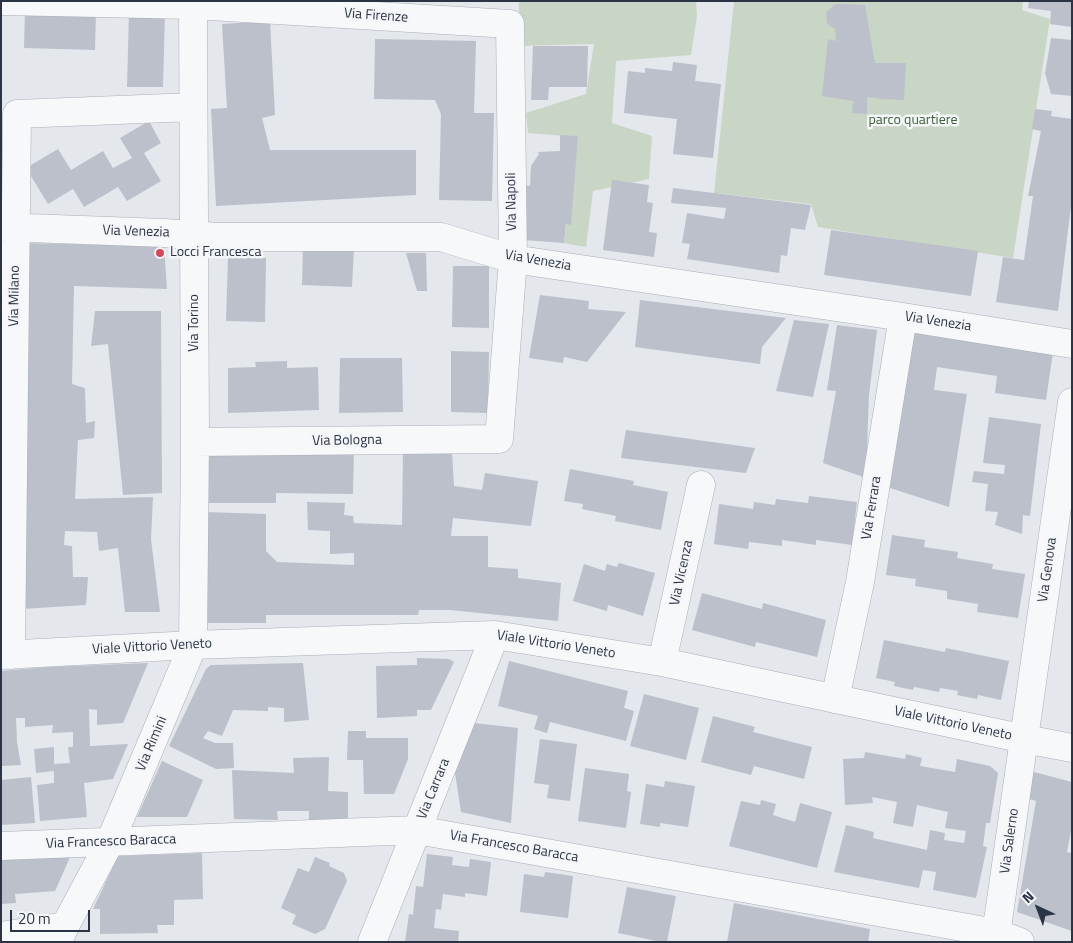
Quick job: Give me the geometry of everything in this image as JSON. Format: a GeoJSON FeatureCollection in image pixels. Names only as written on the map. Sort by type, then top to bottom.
{"type":"FeatureCollection","features":[{"type":"Feature","properties":{"kind":"street","name":"Via Firenze"},"geometry":{"type":"LineString","coordinates":[[3,1],[193,3],[510,24]]}},
{"type":"Feature","properties":{"kind":"street","name":"Via Torino"},"geometry":{"type":"LineString","coordinates":[[193,3],[195,442],[193,645]]}},
{"type":"Feature","properties":{"kind":"street","name":"Via Napoli"},"geometry":{"type":"LineString","coordinates":[[499,439],[513,259],[510,24]]}},
{"type":"Feature","properties":{"kind":"street","name":"Via Milano"},"geometry":{"type":"LineString","coordinates":[[6,655],[8,227],[17,114],[193,106]]}},
{"type":"Feature","properties":{"kind":"street","name":"Via Venezia"},"geometry":{"type":"LineString","coordinates":[[8,227],[218,236],[441,237],[513,259],[902,316],[1072,344]]}},
{"type":"Feature","properties":{"kind":"street","name":"Via Ferrara"},"geometry":{"type":"LineString","coordinates":[[835,699],[860,582],[902,316]]}},
{"type":"Feature","properties":{"kind":"street","name":"Via Genova"},"geometry":{"type":"LineString","coordinates":[[1024,739],[1072,402]]}},
{"type":"Feature","properties":{"kind":"street","name":"Via Bologna"},"geometry":{"type":"LineString","coordinates":[[195,442],[499,439]]}},
{"type":"Feature","properties":{"kind":"street","name":"Via Vicenza"},"geometry":{"type":"LineString","coordinates":[[662,662],[701,485]]}},
{"type":"Feature","properties":{"kind":"street","name":"Viale Vittorio Veneto"},"geometry":{"type":"LineString","coordinates":[[6,655],[193,645],[494,635],[662,662],[1072,748]]}},
{"type":"Feature","properties":{"kind":"street","name":"Via Carrara"},"geometry":{"type":"LineString","coordinates":[[372,942],[494,635]]}},
{"type":"Feature","properties":{"kind":"street","name":"Via Rimini"},"geometry":{"type":"LineString","coordinates":[[62,934],[110,842],[193,645]]}},
{"type":"Feature","properties":{"kind":"street","name":"Via Salerno"},"geometry":{"type":"LineString","coordinates":[[1004,939],[1024,739]]}},
{"type":"Feature","properties":{"kind":"street","name":"Via Francesco Baracca"},"geometry":{"type":"LineString","coordinates":[[1,846],[417,830],[1004,939]]}},
{"type":"Feature","properties":{"kind":"street"},"geometry":{"type":"LineString","coordinates":[[1,936],[62,934]]}},
{"type":"Feature","properties":{"kind":"green space"},"geometry":{"type":"Polygon","coordinates":[[[519,1],[696,1],[697,16],[691,55],[616,61],[612,123],[652,136],[649,179],[593,191],[586,247],[564,243],[578,137],[528,133],[526,113],[586,94],[594,44],[518,46],[519,1]]]}},
{"type":"Feature","properties":{"kind":"green space","name":"parco quartiere"},"geometry":{"type":"Polygon","coordinates":[[[734,1],[1023,1],[1022,10],[1050,19],[1013,258],[818,227],[811,204],[714,193],[734,1]]]}},
{"type":"Feature","properties":{"kind":"building"},"geometry":{"type":"Polygon","coordinates":[[[1029,1],[1072,1],[1072,27],[1050,24],[1051,11],[1028,8],[1029,1]]]}},
{"type":"Feature","properties":{"kind":"building"},"geometry":{"type":"Polygon","coordinates":[[[836,4],[865,5],[875,63],[906,63],[904,100],[867,97],[867,114],[852,113],[853,101],[822,96],[828,39],[836,41],[835,28],[827,23],[826,12],[836,4]]]}},
{"type":"Feature","properties":{"kind":"building"},"geometry":{"type":"Polygon","coordinates":[[[25,11],[96,12],[95,50],[24,48],[25,11]]]}},
{"type":"Feature","properties":{"kind":"building"},"geometry":{"type":"Polygon","coordinates":[[[129,12],[165,13],[163,87],[127,87],[129,12]]]}},
{"type":"Feature","properties":{"kind":"building"},"geometry":{"type":"Polygon","coordinates":[[[270,21],[275,115],[262,118],[270,150],[416,150],[416,195],[216,206],[211,109],[227,108],[222,24],[270,21]]]}},
{"type":"Feature","properties":{"kind":"building"},"geometry":{"type":"Polygon","coordinates":[[[1051,38],[1072,40],[1072,96],[1051,94],[1045,73],[1051,38]]]}},
{"type":"Feature","properties":{"kind":"building"},"geometry":{"type":"Polygon","coordinates":[[[375,39],[476,41],[474,113],[494,113],[492,201],[439,200],[441,114],[435,100],[374,99],[375,39]]]}},
{"type":"Feature","properties":{"kind":"building"},"geometry":{"type":"Polygon","coordinates":[[[533,46],[588,46],[587,87],[549,87],[548,100],[531,100],[533,46]]]}},
{"type":"Feature","properties":{"kind":"building"},"geometry":{"type":"Polygon","coordinates":[[[673,62],[697,65],[695,81],[721,84],[713,158],[673,154],[677,119],[624,113],[628,71],[645,73],[645,68],[672,71],[673,62]]]}},
{"type":"Feature","properties":{"kind":"building"},"geometry":{"type":"Polygon","coordinates":[[[1035,109],[1052,111],[1051,116],[1072,119],[1072,198],[1058,311],[996,302],[1003,257],[1024,260],[1033,196],[1028,196],[1041,131],[1032,129],[1035,109]]]}},
{"type":"Feature","properties":{"kind":"building"},"geometry":{"type":"Polygon","coordinates":[[[149,121],[161,143],[144,153],[161,181],[127,201],[118,187],[84,207],[73,189],[48,204],[26,168],[58,149],[71,170],[103,151],[113,168],[132,158],[120,138],[149,121]]]}},
{"type":"Feature","properties":{"kind":"building"},"geometry":{"type":"Polygon","coordinates":[[[560,135],[578,136],[571,225],[566,224],[564,243],[524,240],[525,185],[530,186],[531,166],[539,154],[538,152],[560,151],[560,135]]]}},
{"type":"Feature","properties":{"kind":"building"},"geometry":{"type":"Polygon","coordinates":[[[612,180],[649,185],[647,202],[653,203],[649,232],[657,233],[654,257],[603,250],[612,180]]]}},
{"type":"Feature","properties":{"kind":"building"},"geometry":{"type":"Polygon","coordinates":[[[673,188],[811,205],[805,230],[791,228],[787,256],[781,255],[779,273],[687,259],[690,244],[682,243],[687,213],[724,219],[726,208],[671,203],[673,188]]]}},
{"type":"Feature","properties":{"kind":"building"},"geometry":{"type":"Polygon","coordinates":[[[831,230],[978,251],[971,296],[824,275],[831,230]]]}},
{"type":"Feature","properties":{"kind":"building"},"geometry":{"type":"Polygon","coordinates":[[[21,243],[164,246],[167,289],[74,286],[72,384],[85,388],[86,423],[95,421],[94,438],[78,440],[75,499],[153,497],[151,539],[160,612],[125,612],[118,548],[99,551],[97,532],[65,531],[64,545],[72,546],[73,577],[88,577],[86,605],[22,609],[21,243]]]}},
{"type":"Feature","properties":{"kind":"building"},"geometry":{"type":"Polygon","coordinates":[[[303,246],[354,248],[352,287],[302,285],[303,246]]]}},
{"type":"Feature","properties":{"kind":"building"},"geometry":{"type":"Polygon","coordinates":[[[406,253],[426,253],[427,291],[417,291],[406,253]]]}},
{"type":"Feature","properties":{"kind":"building"},"geometry":{"type":"Polygon","coordinates":[[[228,257],[266,258],[265,322],[226,321],[228,257]]]}},
{"type":"Feature","properties":{"kind":"building"},"geometry":{"type":"Polygon","coordinates":[[[453,266],[489,266],[489,328],[452,327],[453,266]]]}},
{"type":"Feature","properties":{"kind":"building"},"geometry":{"type":"Polygon","coordinates":[[[540,295],[589,301],[588,309],[626,312],[587,362],[564,357],[563,363],[529,358],[540,295]]]}},
{"type":"Feature","properties":{"kind":"building"},"geometry":{"type":"Polygon","coordinates":[[[640,300],[786,318],[762,347],[760,364],[635,347],[640,300]]]}},
{"type":"Feature","properties":{"kind":"building"},"geometry":{"type":"Polygon","coordinates":[[[95,311],[161,311],[162,493],[123,495],[108,344],[91,346],[95,311]]]}},
{"type":"Feature","properties":{"kind":"building"},"geometry":{"type":"Polygon","coordinates":[[[794,320],[829,324],[813,397],[776,391],[794,320]]]}},
{"type":"Feature","properties":{"kind":"building"},"geometry":{"type":"Polygon","coordinates":[[[837,325],[877,330],[869,395],[866,478],[823,463],[836,391],[827,390],[837,325]]]}},
{"type":"Feature","properties":{"kind":"building"},"geometry":{"type":"Polygon","coordinates":[[[908,331],[1053,352],[1046,400],[995,393],[997,376],[937,367],[934,390],[967,394],[949,507],[890,488],[908,331]]]}},
{"type":"Feature","properties":{"kind":"building"},"geometry":{"type":"Polygon","coordinates":[[[451,351],[489,352],[488,413],[451,412],[451,351]]]}},
{"type":"Feature","properties":{"kind":"building"},"geometry":{"type":"Polygon","coordinates":[[[340,358],[402,358],[403,412],[339,413],[340,358]]]}},
{"type":"Feature","properties":{"kind":"building"},"geometry":{"type":"Polygon","coordinates":[[[287,361],[287,368],[318,367],[319,410],[228,413],[228,368],[256,367],[255,362],[287,361]]]}},
{"type":"Feature","properties":{"kind":"building"},"geometry":{"type":"Polygon","coordinates":[[[989,417],[1041,424],[1030,516],[1023,515],[1022,534],[995,525],[998,512],[985,511],[988,484],[972,482],[974,471],[1004,474],[1005,465],[983,463],[989,417]]]}},
{"type":"Feature","properties":{"kind":"building"},"geometry":{"type":"Polygon","coordinates":[[[626,430],[755,448],[746,473],[621,458],[626,430]]]}},
{"type":"Feature","properties":{"kind":"building"},"geometry":{"type":"Polygon","coordinates":[[[209,446],[354,449],[353,494],[276,493],[276,503],[208,503],[209,446]]]}},
{"type":"Feature","properties":{"kind":"building"},"geometry":{"type":"Polygon","coordinates":[[[452,451],[454,486],[482,490],[485,473],[538,481],[531,526],[453,518],[451,536],[488,536],[488,567],[518,569],[518,578],[561,583],[558,621],[450,610],[419,610],[418,615],[266,615],[266,623],[206,623],[206,512],[266,514],[266,551],[277,562],[354,565],[354,553],[330,554],[330,531],[308,530],[307,502],[345,503],[344,515],[353,516],[354,523],[402,525],[403,452],[452,451]]]}},
{"type":"Feature","properties":{"kind":"building"},"geometry":{"type":"Polygon","coordinates":[[[570,469],[634,481],[633,485],[668,492],[661,530],[615,521],[616,516],[582,509],[583,504],[564,501],[570,469]]]}},
{"type":"Feature","properties":{"kind":"building"},"geometry":{"type":"Polygon","coordinates":[[[809,496],[857,502],[852,545],[816,540],[816,545],[782,540],[782,546],[749,542],[748,549],[714,544],[719,504],[753,509],[754,502],[775,505],[776,499],[808,503],[809,496]]]}},
{"type":"Feature","properties":{"kind":"building"},"geometry":{"type":"Polygon","coordinates":[[[892,535],[925,540],[924,547],[958,552],[957,558],[993,564],[992,569],[1025,574],[1018,618],[977,612],[978,604],[947,599],[947,591],[915,586],[916,579],[886,575],[892,535]]]}},
{"type":"Feature","properties":{"kind":"building"},"geometry":{"type":"Polygon","coordinates":[[[619,563],[655,573],[643,616],[608,605],[607,611],[573,601],[584,564],[605,571],[607,564],[617,567],[619,563]]]}},
{"type":"Feature","properties":{"kind":"building"},"geometry":{"type":"Polygon","coordinates":[[[702,593],[762,609],[763,603],[826,620],[817,657],[756,642],[755,647],[692,630],[702,593]]]}},
{"type":"Feature","properties":{"kind":"building"},"geometry":{"type":"Polygon","coordinates":[[[884,640],[945,652],[946,648],[1009,661],[1001,700],[978,695],[977,699],[957,695],[958,691],[940,688],[939,692],[914,687],[913,690],[894,686],[895,682],[876,678],[884,640]]]}},
{"type":"Feature","properties":{"kind":"building"},"geometry":{"type":"Polygon","coordinates":[[[417,658],[449,659],[454,662],[431,710],[417,710],[417,716],[377,718],[376,666],[417,665],[417,658]]]}},
{"type":"Feature","properties":{"kind":"building"},"geometry":{"type":"Polygon","coordinates":[[[509,661],[628,691],[624,708],[634,711],[626,741],[550,722],[547,733],[534,729],[538,716],[498,706],[509,661]]]}},
{"type":"Feature","properties":{"kind":"building"},"geometry":{"type":"Polygon","coordinates":[[[148,663],[123,723],[97,725],[97,710],[89,709],[90,746],[128,744],[113,779],[84,783],[87,817],[40,821],[37,785],[54,783],[54,771],[36,773],[34,749],[54,747],[54,764],[70,763],[68,747],[73,747],[73,732],[52,733],[53,725],[25,727],[25,718],[16,718],[17,742],[21,765],[1,766],[1,671],[148,663]]]}},
{"type":"Feature","properties":{"kind":"building"},"geometry":{"type":"Polygon","coordinates":[[[303,663],[309,720],[284,722],[284,708],[268,707],[268,711],[233,710],[222,736],[208,731],[203,738],[215,743],[233,743],[234,768],[216,769],[169,746],[206,669],[211,665],[303,663]]]}},
{"type":"Feature","properties":{"kind":"building"},"geometry":{"type":"Polygon","coordinates":[[[644,694],[699,708],[686,760],[630,746],[644,694]]]}},
{"type":"Feature","properties":{"kind":"building"},"geometry":{"type":"Polygon","coordinates":[[[713,716],[755,727],[753,732],[812,747],[804,779],[754,766],[751,775],[701,762],[713,716]]]}},
{"type":"Feature","properties":{"kind":"building"},"geometry":{"type":"Polygon","coordinates":[[[474,723],[518,728],[511,823],[461,812],[455,773],[474,723]]]}},
{"type":"Feature","properties":{"kind":"building"},"geometry":{"type":"Polygon","coordinates":[[[348,731],[366,731],[366,738],[408,738],[408,759],[394,794],[364,794],[363,760],[347,760],[348,731]]]}},
{"type":"Feature","properties":{"kind":"building"},"geometry":{"type":"Polygon","coordinates":[[[540,739],[577,744],[570,801],[547,798],[549,785],[534,783],[540,739]]]}},
{"type":"Feature","properties":{"kind":"building"},"geometry":{"type":"Polygon","coordinates":[[[865,752],[905,759],[906,754],[922,758],[920,766],[955,772],[957,759],[990,766],[998,773],[990,823],[986,823],[983,846],[987,847],[976,898],[933,890],[936,872],[923,870],[919,888],[834,872],[846,825],[874,832],[873,838],[927,850],[930,830],[945,833],[944,840],[964,843],[966,831],[945,828],[948,812],[917,805],[913,827],[893,823],[897,802],[872,797],[873,803],[845,805],[843,759],[864,758],[865,752]]]}},
{"type":"Feature","properties":{"kind":"building"},"geometry":{"type":"Polygon","coordinates":[[[329,757],[328,791],[348,792],[348,820],[309,820],[309,811],[277,811],[278,820],[234,819],[232,770],[294,773],[293,758],[329,757]]]}},
{"type":"Feature","properties":{"kind":"building"},"geometry":{"type":"Polygon","coordinates":[[[162,761],[203,780],[187,817],[137,817],[162,761]]]}},
{"type":"Feature","properties":{"kind":"building"},"geometry":{"type":"Polygon","coordinates":[[[585,768],[629,774],[627,791],[631,792],[626,828],[578,821],[585,768]]]}},
{"type":"Feature","properties":{"kind":"building"},"geometry":{"type":"Polygon","coordinates":[[[1030,771],[1072,782],[1072,826],[1067,852],[1072,853],[1072,931],[1017,912],[1036,801],[1026,798],[1030,771]]]}},
{"type":"Feature","properties":{"kind":"building"},"geometry":{"type":"Polygon","coordinates":[[[31,777],[35,823],[1,825],[1,780],[31,777]]]}},
{"type":"Feature","properties":{"kind":"building"},"geometry":{"type":"Polygon","coordinates":[[[665,781],[695,786],[688,827],[660,823],[660,827],[640,824],[646,784],[664,787],[665,781]]]}},
{"type":"Feature","properties":{"kind":"building"},"geometry":{"type":"Polygon","coordinates":[[[761,800],[776,804],[773,815],[795,822],[800,803],[832,812],[817,868],[729,846],[741,801],[760,805],[761,800]]]}},
{"type":"Feature","properties":{"kind":"building"},"geometry":{"type":"Polygon","coordinates":[[[202,853],[203,899],[174,900],[174,925],[157,925],[158,933],[100,934],[100,909],[93,909],[118,856],[202,853]]]}},
{"type":"Feature","properties":{"kind":"building"},"geometry":{"type":"Polygon","coordinates":[[[427,854],[453,857],[452,865],[469,867],[470,859],[491,862],[487,896],[465,893],[465,897],[443,894],[441,910],[436,909],[434,928],[459,931],[458,942],[405,942],[409,914],[413,915],[416,886],[423,887],[427,854]]]}},
{"type":"Feature","properties":{"kind":"building"},"geometry":{"type":"Polygon","coordinates":[[[71,855],[55,891],[15,894],[16,903],[1,904],[1,860],[71,855]]]}},
{"type":"Feature","properties":{"kind":"building"},"geometry":{"type":"Polygon","coordinates":[[[315,857],[330,863],[329,866],[344,873],[347,881],[325,929],[315,934],[292,924],[296,915],[281,908],[298,868],[309,872],[315,857]]]}},
{"type":"Feature","properties":{"kind":"building"},"geometry":{"type":"Polygon","coordinates":[[[545,872],[573,876],[568,918],[520,912],[524,874],[544,877],[545,872]]]}},
{"type":"Feature","properties":{"kind":"building"},"geometry":{"type":"Polygon","coordinates":[[[627,887],[676,896],[667,942],[618,933],[627,887]]]}},
{"type":"Feature","properties":{"kind":"building"},"geometry":{"type":"Polygon","coordinates":[[[734,903],[870,929],[868,942],[727,942],[734,903]]]}},
{"type":"Feature","properties":{"kind":"place","name":"Locci Francesca"},"geometry":{"type":"Point","coordinates":[160,253]}}]}
